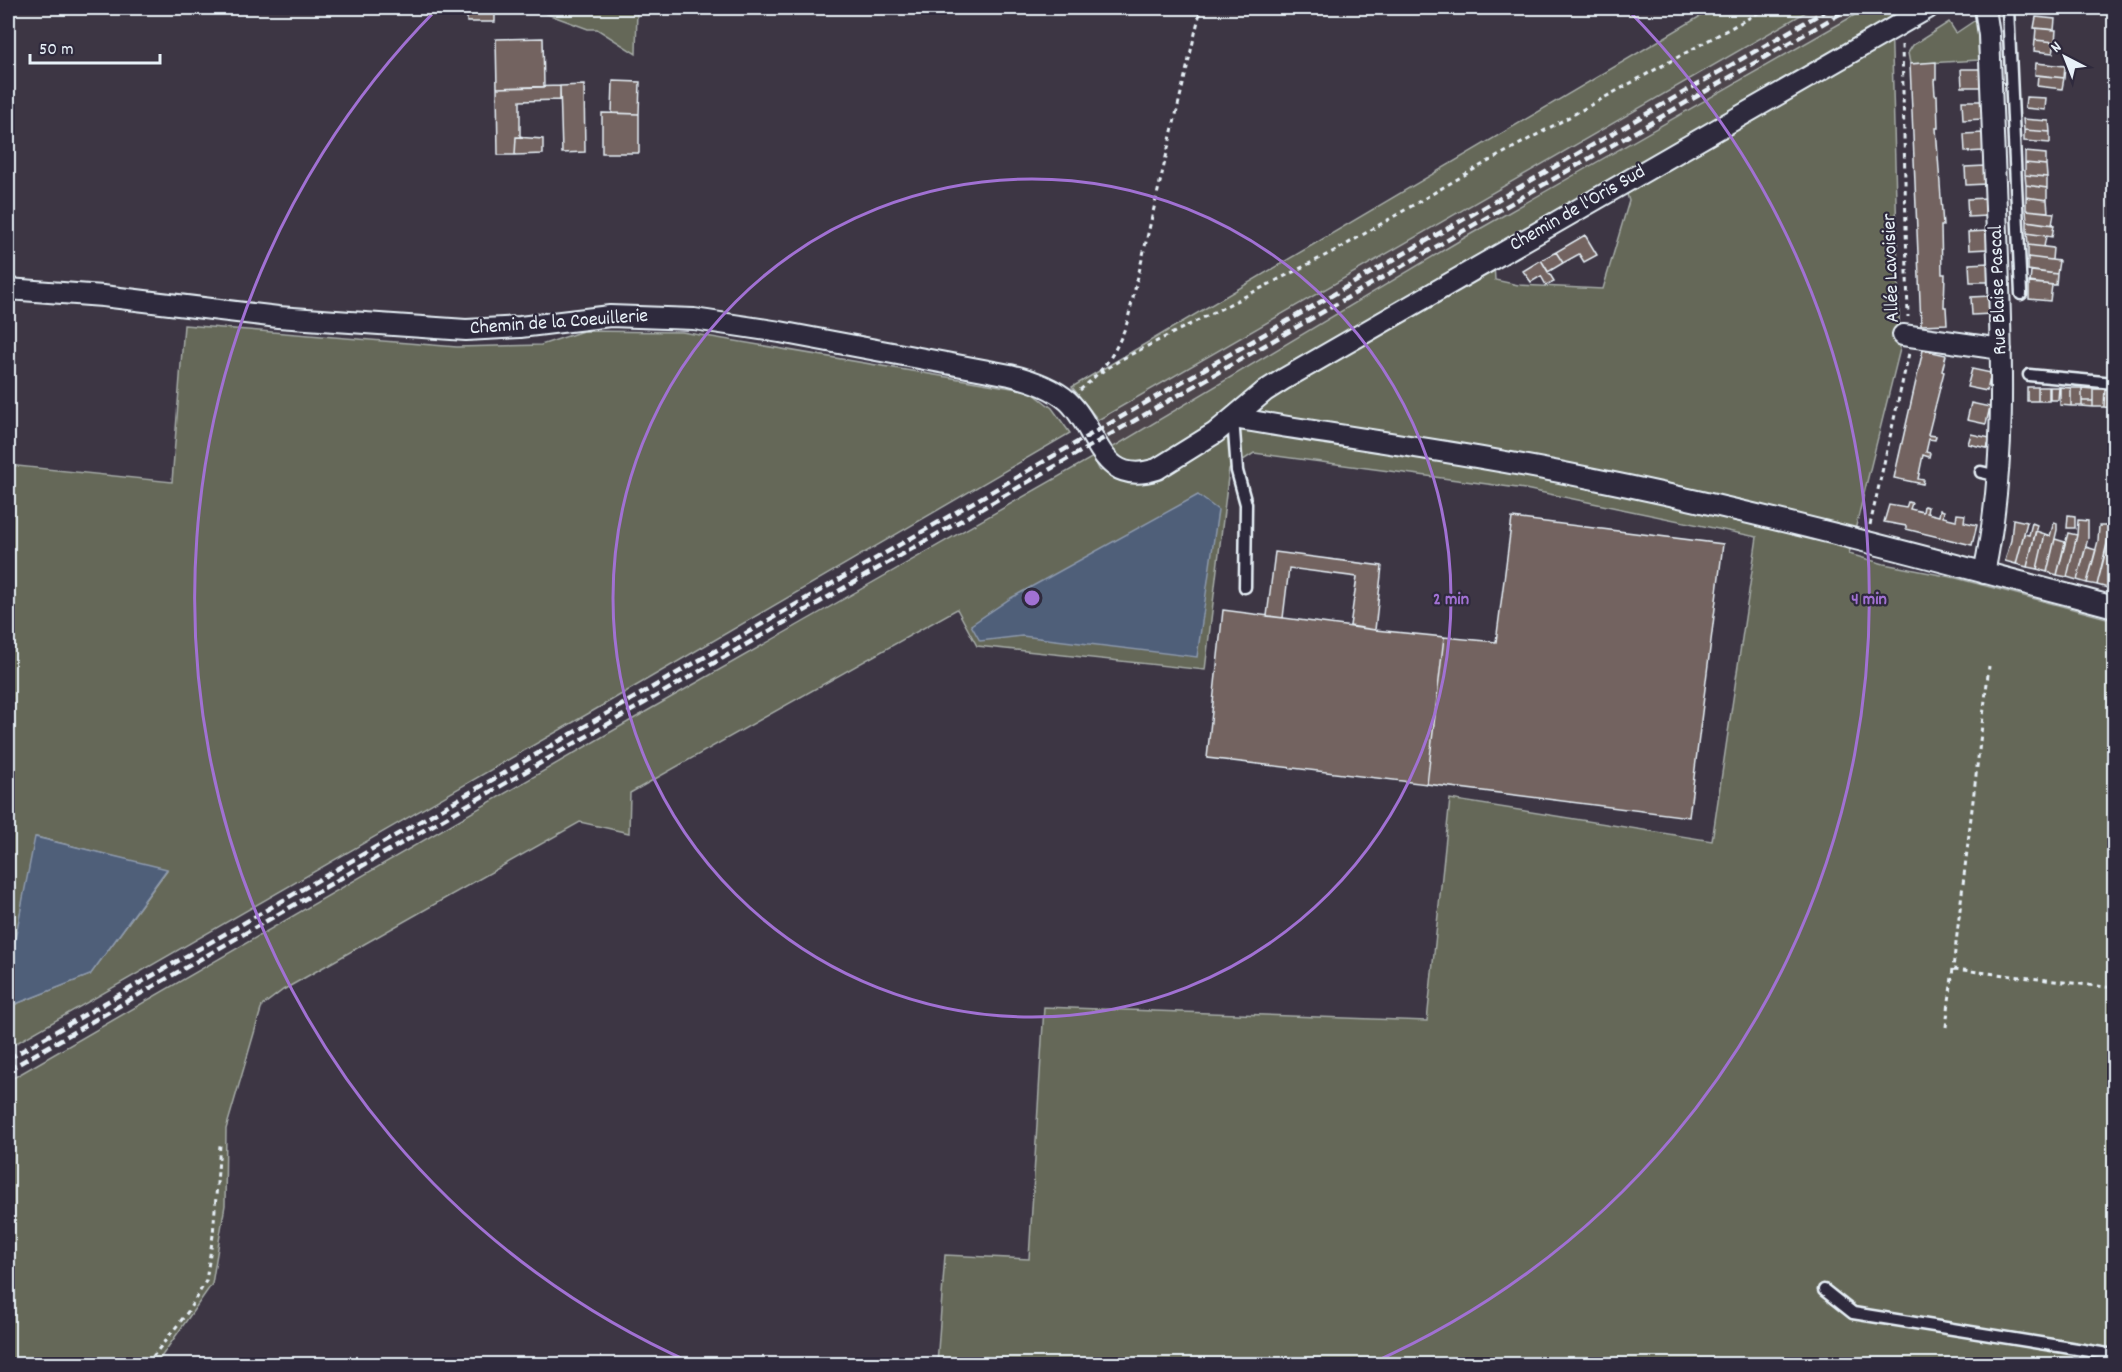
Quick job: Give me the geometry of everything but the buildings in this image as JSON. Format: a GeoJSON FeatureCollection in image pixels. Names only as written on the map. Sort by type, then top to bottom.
{"type":"FeatureCollection","features":[{"type":"Feature","properties":{"kind":"street","name":"Chemin de l'Oris Sud"},"geometry":{"type":"LineString","coordinates":[[1086,428],[1108,461],[1122,470],[1140,473],[1157,469],[1215,433],[1284,378],[1928,8]]}},
{"type":"Feature","properties":{"kind":"street","name":"Rue Blaise Pascal"},"geometry":{"type":"LineString","coordinates":[[1984,573],[1992,534],[1989,474],[2000,444],[2001,349],[1989,35],[1985,8]]}},
{"type":"Feature","properties":{"kind":"street","name":"Chemin de la Coeuillerie"},"geometry":{"type":"LineString","coordinates":[[8,289],[112,297],[278,317],[466,330],[520,327],[610,316],[694,319],[780,332],[1010,375],[1048,388],[1068,401],[1086,428]]}},
{"type":"Feature","properties":{"kind":"street"},"geometry":{"type":"LineString","coordinates":[[1906,335],[2001,349]]}},
{"type":"Feature","properties":{"kind":"street"},"geometry":{"type":"LineString","coordinates":[[1233,418],[1412,446],[1602,480],[1866,542],[2115,607]]}},
{"type":"Feature","properties":{"kind":"lane"},"geometry":{"type":"LineString","coordinates":[[2008,8],[2021,294]]}},
{"type":"Feature","properties":{"kind":"lane"},"geometry":{"type":"LineString","coordinates":[[2029,375],[2115,382]]}},
{"type":"Feature","properties":{"kind":"lane"},"geometry":{"type":"LineString","coordinates":[[1233,418],[1237,471],[1246,504],[1245,587]]}},
{"type":"Feature","properties":{"kind":"lane"},"geometry":{"type":"LineString","coordinates":[[1824,1290],[1853,1313],[2115,1354]]}},
{"type":"Feature","properties":{"kind":"path"},"geometry":{"type":"LineString","coordinates":[[1100,373],[1117,350],[1127,323],[1202,8]]}},
{"type":"Feature","properties":{"kind":"path"},"geometry":{"type":"LineString","coordinates":[[1068,401],[1100,373],[1120,360],[1342,247],[1471,171],[1767,8]]}},
{"type":"Feature","properties":{"kind":"path","name":"Allée Lavoisier"},"geometry":{"type":"LineString","coordinates":[[1866,542],[1909,355],[1906,335],[1900,46],[1909,41]]}},
{"type":"Feature","properties":{"kind":"path"},"geometry":{"type":"LineString","coordinates":[[1946,1027],[1989,666]]}},
{"type":"Feature","properties":{"kind":"path"},"geometry":{"type":"LineString","coordinates":[[1954,969],[2115,988]]}},
{"type":"Feature","properties":{"kind":"path"},"geometry":{"type":"LineString","coordinates":[[147,1365],[187,1313],[206,1281],[213,1235],[220,1144]]}},
{"type":"Feature","properties":{"kind":"shaded area"},"geometry":{"type":"Polygon","coordinates":[[[1813,8],[1867,8],[1464,238],[1110,449],[1098,420],[1813,8]]]}},
{"type":"Feature","properties":{"kind":"green space"},"geometry":{"type":"Polygon","coordinates":[[[531,8],[637,8],[636,54],[597,29],[588,29],[531,8]]]}},
{"type":"Feature","properties":{"kind":"green space"},"geometry":{"type":"Polygon","coordinates":[[[1714,8],[1813,8],[1098,420],[1072,387],[1714,8]]]}},
{"type":"Feature","properties":{"kind":"green space"},"geometry":{"type":"Polygon","coordinates":[[[1867,8],[1904,8],[1891,15],[1900,349],[1849,554],[1884,564],[1956,578],[2114,620],[2114,1364],[937,1364],[945,1255],[1029,1259],[1044,1007],[1427,1021],[1450,799],[1712,841],[1757,537],[1525,489],[1254,453],[1229,469],[1205,670],[977,646],[957,609],[630,793],[629,833],[580,822],[283,990],[262,1006],[226,1129],[225,1205],[212,1284],[159,1360],[155,1364],[8,1364],[8,1081],[647,711],[1093,457],[1100,471],[1118,464],[1110,449],[1464,238],[1867,8]],[[1626,191],[1494,264],[1495,280],[1518,285],[1603,289],[1629,201],[1626,191]]]}},
{"type":"Feature","properties":{"kind":"green space"},"geometry":{"type":"Polygon","coordinates":[[[1977,19],[1979,60],[1910,64],[1908,53],[1913,45],[1949,22],[1956,33],[1977,19]]]}},
{"type":"Feature","properties":{"kind":"green space"},"geometry":{"type":"Polygon","coordinates":[[[184,325],[457,347],[541,345],[583,331],[682,332],[1030,391],[1052,408],[1070,433],[8,1048],[8,1007],[90,975],[167,870],[36,837],[8,975],[8,465],[172,482],[184,325]]]}},
{"type":"Feature","properties":{"kind":"water"},"geometry":{"type":"Polygon","coordinates":[[[1198,495],[1218,510],[1197,657],[1022,636],[980,641],[971,625],[1011,598],[1198,495]]]}},
{"type":"Feature","properties":{"kind":"water"},"geometry":{"type":"Polygon","coordinates":[[[35,837],[167,869],[90,975],[8,1007],[8,975],[35,837]]]}},
{"type":"Feature","properties":{"kind":"railway"},"geometry":{"type":"LineString","coordinates":[[8,1059],[1830,8]]}},
{"type":"Feature","properties":{"kind":"railway"},"geometry":{"type":"LineString","coordinates":[[8,1070],[1850,8]]}}]}
